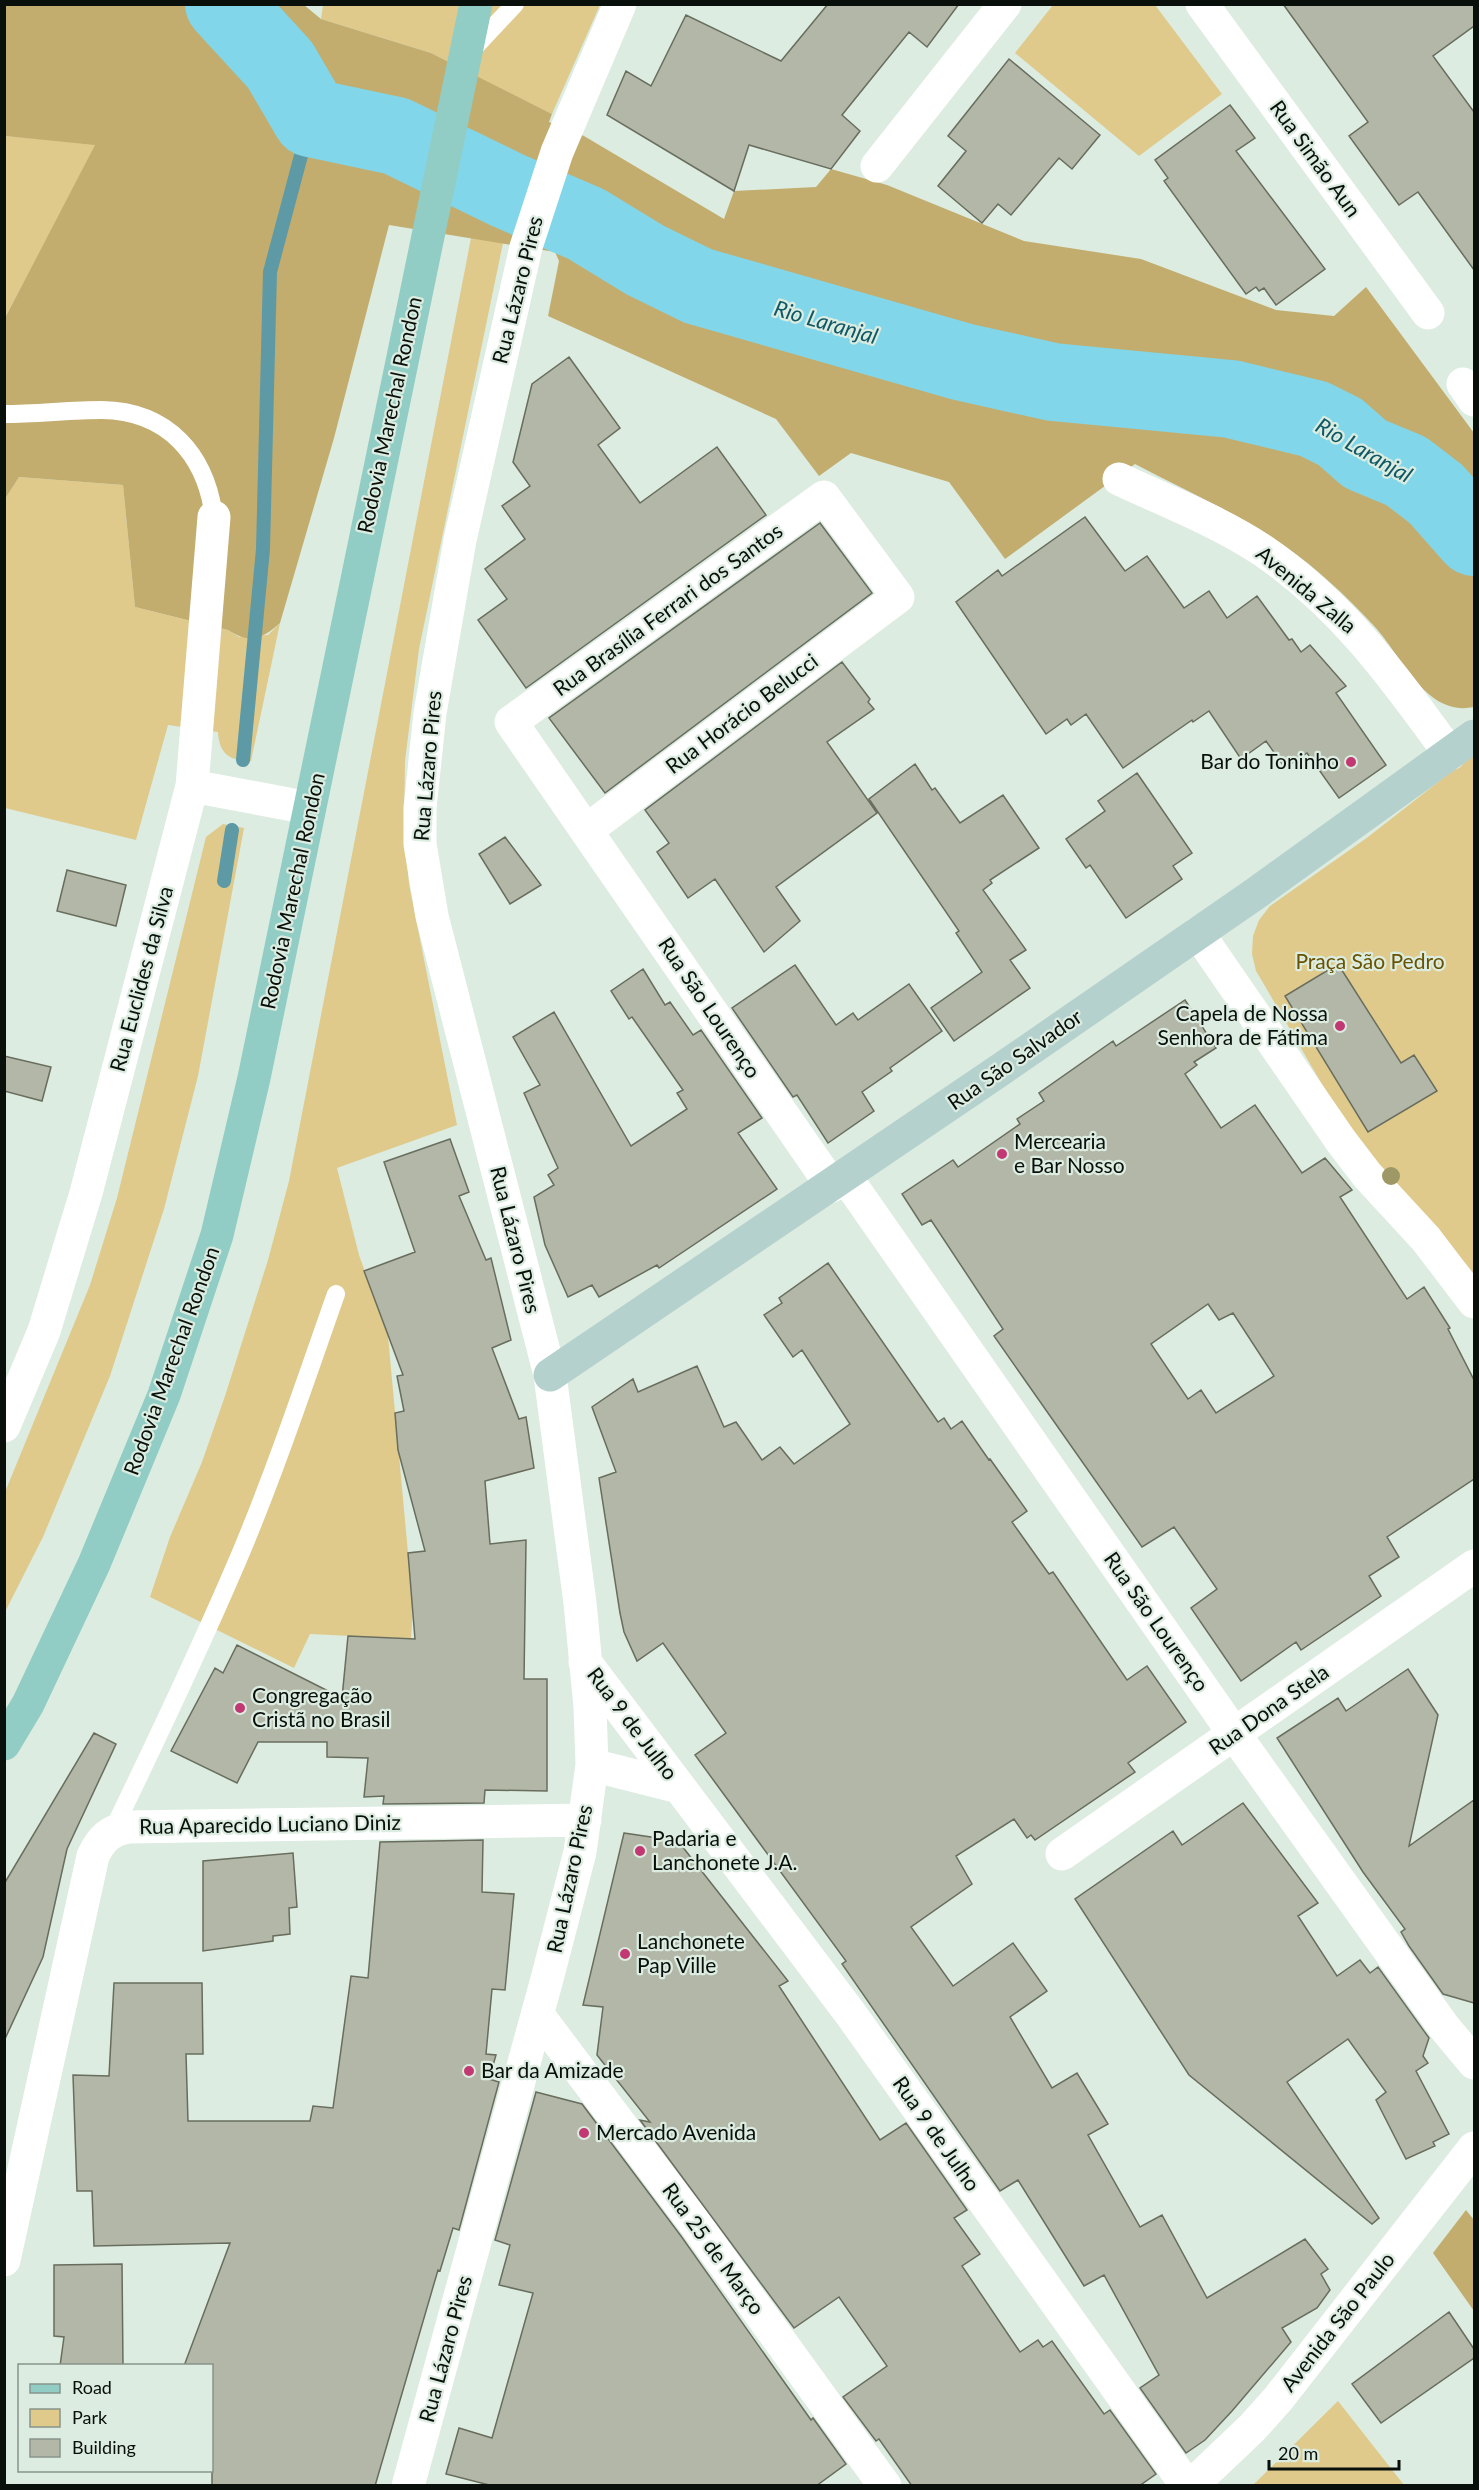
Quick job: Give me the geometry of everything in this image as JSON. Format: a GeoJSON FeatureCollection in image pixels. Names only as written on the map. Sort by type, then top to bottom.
{"type":"FeatureCollection","features":[{"type":"Feature","properties":{"kind":"main road","name":"Rodovia Marechal Rondon"},"geometry":{"type":"LineString","coordinates":[[4,1744],[28,1704],[94,1564],[164,1395],[218,1235],[254,1078],[476,4]]}},
{"type":"Feature","properties":{"kind":"street","name":"Rua Lázaro Pires"},"geometry":{"type":"LineString","coordinates":[[408,2486],[538,2015],[580,1852],[592,1765],[590,1707],[550,1375],[432,916],[420,844],[420,808],[443,630],[460,540],[526,247],[557,152],[620,4]]}},
{"type":"Feature","properties":{"kind":"street"},"geometry":{"type":"LineString","coordinates":[[877,166],[1005,4]]}},
{"type":"Feature","properties":{"kind":"street","name":"Rua Simão Aun"},"geometry":{"type":"LineString","coordinates":[[1202,4],[1428,313]]}},
{"type":"Feature","properties":{"kind":"street","name":"Avenida Zalla"},"geometry":{"type":"LineString","coordinates":[[1119,479],[1238,536],[1293,574],[1363,639],[1462,745]]}},
{"type":"Feature","properties":{"kind":"street","name":"Rua Brasília Ferrari dos Santos"},"geometry":{"type":"LineString","coordinates":[[511,722],[824,497],[898,597]]}},
{"type":"Feature","properties":{"kind":"street","name":"Rua Euclides da Silva"},"geometry":{"type":"LineString","coordinates":[[4,1426],[44,1331],[86,1193],[192,786],[214,517]]}},
{"type":"Feature","properties":{"kind":"street","name":"Rua Horácio Belucci"},"geometry":{"type":"LineString","coordinates":[[587,830],[898,597]]}},
{"type":"Feature","properties":{"kind":"street","name":"Rua São Lourenço"},"geometry":{"type":"LineString","coordinates":[[511,722],[1234,1735],[1444,2027],[1474,2063]]}},
{"type":"Feature","properties":{"kind":"street","name":"Rua São Salvador"},"geometry":{"type":"LineString","coordinates":[[550,1375],[838,1181],[1198,933],[1462,745]]}},
{"type":"Feature","properties":{"kind":"street"},"geometry":{"type":"LineString","coordinates":[[192,786],[309,808]]}},
{"type":"Feature","properties":{"kind":"street"},"geometry":{"type":"LineString","coordinates":[[1198,933],[1341,1141],[1367,1175],[1426,1239],[1474,1302]]}},
{"type":"Feature","properties":{"kind":"street","name":"Rua Dona Stela"},"geometry":{"type":"LineString","coordinates":[[1062,1854],[1474,1566]]}},
{"type":"Feature","properties":{"kind":"street","name":"Rua 9 de Julho"},"geometry":{"type":"LineString","coordinates":[[585,1662],[843,2004],[1189,2486]]}},
{"type":"Feature","properties":{"kind":"street","name":"Rua 9 de Julho"},"geometry":{"type":"LineString","coordinates":[[592,1765],[679,1787]]}},
{"type":"Feature","properties":{"kind":"street","name":"Rua Aparecido Luciano Diniz"},"geometry":{"type":"LineString","coordinates":[[4,2260],[93,1856],[98,1845],[112,1832],[129,1827],[585,1820]]}},
{"type":"Feature","properties":{"kind":"street","name":"Rua 25 de Março"},"geometry":{"type":"LineString","coordinates":[[538,2015],[696,2225],[885,2486]]}},
{"type":"Feature","properties":{"kind":"street","name":"Avenida São Paulo"},"geometry":{"type":"LineString","coordinates":[[1189,2486],[1252,2428],[1278,2399],[1474,2148]]}},
{"type":"Feature","properties":{"kind":"lane"},"geometry":{"type":"LineString","coordinates":[[464,58],[515,4]]}},
{"type":"Feature","properties":{"kind":"lane"},"geometry":{"type":"LineString","coordinates":[[4,414],[103,410],[132,414],[160,425],[177,437],[192,454],[204,475],[214,517]]}},
{"type":"Feature","properties":{"kind":"lane"},"geometry":{"type":"LineString","coordinates":[[112,1832],[243,1549],[336,1294]]}},
{"type":"Feature","properties":{"kind":"green space"},"geometry":{"type":"Polygon","coordinates":[[[323,5],[600,5],[552,114],[431,53],[321,19],[323,5]]]}},
{"type":"Feature","properties":{"kind":"green space"},"geometry":{"type":"Polygon","coordinates":[[[1053,5],[1155,5],[1222,94],[1139,156],[1015,53],[1053,5]]]}},
{"type":"Feature","properties":{"kind":"green space"},"geometry":{"type":"Polygon","coordinates":[[[5,136],[96,144],[5,318],[5,136]]]}},
{"type":"Feature","properties":{"kind":"green space"},"geometry":{"type":"Polygon","coordinates":[[[471,238],[503,243],[419,649],[405,761],[404,827],[409,884],[457,1125],[337,1168],[359,1255],[388,1336],[413,1607],[411,1639],[310,1634],[294,1668],[150,1597],[170,1537],[202,1462],[225,1396],[268,1260],[289,1181],[471,238]]]}},
{"type":"Feature","properties":{"kind":"green space"},"geometry":{"type":"Polygon","coordinates":[[[19,477],[123,485],[135,607],[228,630],[239,637],[268,635],[280,623],[251,761],[237,760],[227,755],[221,746],[218,732],[168,725],[136,840],[5,808],[5,499],[19,477]]]}},
{"type":"Feature","properties":{"kind":"green space","name":"Praça São Pedro"},"geometry":{"type":"Polygon","coordinates":[[[1474,754],[1474,1274],[1383,1172],[1355,1136],[1256,971],[1252,954],[1253,936],[1259,920],[1270,906],[1368,837],[1474,754]]]}},
{"type":"Feature","properties":{"kind":"green space"},"geometry":{"type":"Polygon","coordinates":[[[223,824],[244,828],[198,1076],[164,1209],[110,1376],[43,1537],[5,1612],[5,1492],[90,1285],[117,1198],[206,837],[223,824]]]}},
{"type":"Feature","properties":{"kind":"green space"},"geometry":{"type":"Polygon","coordinates":[[[1338,2401],[1404,2485],[1253,2485],[1338,2401]]]}},
{"type":"Feature","properties":{"kind":"shaded area"},"geometry":{"type":"Polygon","coordinates":[[[5,5],[304,5],[321,19],[431,53],[552,114],[549,122],[584,136],[724,219],[734,191],[816,187],[831,169],[887,185],[1024,241],[1141,259],[1276,310],[1334,316],[1366,287],[1474,433],[1474,707],[1457,708],[1442,703],[1429,694],[1406,669],[1365,616],[1308,563],[1265,533],[1229,512],[1135,464],[1005,559],[949,482],[851,453],[819,476],[776,419],[548,316],[559,261],[555,252],[389,225],[334,438],[280,623],[261,636],[249,638],[228,630],[135,607],[123,485],[19,477],[5,499],[5,318],[95,145],[5,136],[5,5]]]}},
{"type":"Feature","properties":{"kind":"shaded area"},"geometry":{"type":"Polygon","coordinates":[[[1466,2210],[1474,2220],[1474,2311],[1433,2253],[1466,2210]]]}},
{"type":"Feature","properties":{"kind":"building"},"geometry":{"type":"Polygon","coordinates":[[[828,4],[959,4],[927,47],[909,32],[842,115],[860,131],[831,169],[749,145],[734,191],[607,115],[626,71],[651,86],[686,15],[781,61],[828,4]]]}},
{"type":"Feature","properties":{"kind":"building"},"geometry":{"type":"Polygon","coordinates":[[[1283,4],[1474,4],[1474,26],[1433,56],[1474,112],[1474,270],[1418,192],[1399,205],[1349,136],[1368,122],[1283,4]]]}},
{"type":"Feature","properties":{"kind":"building"},"geometry":{"type":"Polygon","coordinates":[[[1009,59],[1100,135],[1072,169],[1059,158],[1011,215],[998,204],[982,223],[938,186],[966,151],[948,136],[1009,59]]]}},
{"type":"Feature","properties":{"kind":"building"},"geometry":{"type":"Polygon","coordinates":[[[1230,105],[1255,138],[1236,151],[1325,269],[1276,305],[1264,288],[1259,291],[1256,287],[1246,294],[1164,181],[1168,178],[1155,160],[1230,105]]]}},
{"type":"Feature","properties":{"kind":"building"},"geometry":{"type":"Polygon","coordinates":[[[569,357],[620,428],[598,445],[640,503],[717,447],[766,515],[526,688],[478,620],[507,599],[485,569],[525,539],[502,506],[530,486],[513,462],[532,384],[569,357]]]}},
{"type":"Feature","properties":{"kind":"building"},"geometry":{"type":"Polygon","coordinates":[[[1085,517],[1125,571],[1147,556],[1184,608],[1209,591],[1227,618],[1257,596],[1289,640],[1292,639],[1301,652],[1310,645],[1346,686],[1336,693],[1386,765],[1339,798],[1307,753],[1285,768],[1266,741],[1241,759],[1209,711],[1193,722],[1192,720],[1123,768],[1086,714],[1071,725],[1067,719],[1046,734],[956,602],[998,570],[1002,576],[1085,517]]]}},
{"type":"Feature","properties":{"kind":"building"},"geometry":{"type":"Polygon","coordinates":[[[820,523],[872,593],[605,793],[549,718],[820,523]]]}},
{"type":"Feature","properties":{"kind":"building"},"geometry":{"type":"Polygon","coordinates":[[[842,662],[870,699],[868,702],[874,709],[827,742],[877,813],[776,887],[800,921],[764,952],[715,879],[688,898],[657,852],[669,843],[645,810],[842,662]]]}},
{"type":"Feature","properties":{"kind":"building"},"geometry":{"type":"Polygon","coordinates":[[[915,764],[932,790],[935,788],[960,823],[1003,795],[1039,848],[990,880],[992,883],[983,890],[1026,950],[1010,960],[1030,988],[954,1041],[931,1008],[982,972],[956,933],[959,931],[869,799],[915,764]]]}},
{"type":"Feature","properties":{"kind":"building"},"geometry":{"type":"Polygon","coordinates":[[[1137,773],[1192,853],[1173,866],[1182,879],[1126,918],[1090,865],[1086,868],[1066,839],[1105,811],[1098,801],[1137,773]]]}},
{"type":"Feature","properties":{"kind":"building"},"geometry":{"type":"Polygon","coordinates":[[[505,837],[541,885],[510,904],[479,854],[505,837]]]}},
{"type":"Feature","properties":{"kind":"building"},"geometry":{"type":"Polygon","coordinates":[[[67,870],[126,885],[116,926],[57,911],[67,870]]]}},
{"type":"Feature","properties":{"kind":"building","name":"Capela de Nossa Senhora de Fátima"},"geometry":{"type":"Polygon","coordinates":[[[1338,964],[1401,1063],[1414,1055],[1437,1091],[1368,1132],[1285,996],[1338,964]]]}},
{"type":"Feature","properties":{"kind":"building"},"geometry":{"type":"Polygon","coordinates":[[[795,965],[836,1025],[853,1013],[858,1020],[909,984],[942,1031],[890,1068],[892,1071],[862,1092],[874,1111],[828,1143],[797,1095],[793,1097],[732,1008],[795,965]]]}},
{"type":"Feature","properties":{"kind":"building"},"geometry":{"type":"Polygon","coordinates":[[[643,969],[665,1005],[670,1002],[693,1035],[701,1030],[762,1118],[738,1133],[777,1189],[659,1268],[657,1265],[599,1297],[592,1285],[568,1297],[545,1245],[534,1197],[554,1185],[548,1175],[558,1168],[524,1093],[540,1085],[513,1037],[554,1012],[631,1146],[687,1109],[677,1093],[683,1090],[632,1017],[629,1019],[611,991],[643,969]]]}},
{"type":"Feature","properties":{"kind":"building"},"geometry":{"type":"Polygon","coordinates":[[[1185,1000],[1216,1048],[1194,1062],[1197,1065],[1185,1074],[1221,1128],[1255,1105],[1302,1173],[1325,1158],[1352,1190],[1340,1197],[1407,1299],[1424,1287],[1450,1328],[1448,1329],[1474,1380],[1474,1479],[1387,1537],[1399,1557],[1369,1576],[1381,1596],[1301,1650],[1296,1642],[1241,1681],[1191,1608],[1217,1589],[1174,1527],[1142,1547],[994,1336],[1003,1329],[931,1220],[922,1225],[902,1194],[953,1160],[958,1167],[1020,1124],[1017,1119],[1044,1101],[1039,1093],[1113,1041],[1116,1046],[1185,1000]],[[1208,1304],[1151,1344],[1188,1399],[1201,1390],[1216,1413],[1274,1376],[1233,1313],[1219,1320],[1208,1304]]]}},
{"type":"Feature","properties":{"kind":"building"},"geometry":{"type":"Polygon","coordinates":[[[4,1056],[51,1067],[42,1101],[4,1091],[4,1056]]]}},
{"type":"Feature","properties":{"kind":"building"},"geometry":{"type":"Polygon","coordinates":[[[450,1139],[469,1192],[459,1196],[486,1260],[491,1258],[511,1340],[492,1348],[519,1419],[526,1417],[534,1468],[485,1481],[490,1544],[526,1540],[524,1679],[547,1679],[547,1791],[485,1790],[484,1803],[383,1804],[384,1796],[364,1797],[368,1758],[327,1757],[327,1742],[258,1742],[237,1783],[171,1751],[215,1668],[223,1673],[237,1645],[342,1698],[348,1636],[415,1639],[408,1553],[425,1551],[398,1450],[395,1413],[404,1411],[397,1376],[403,1375],[364,1271],[415,1252],[384,1162],[450,1139]]]}},
{"type":"Feature","properties":{"kind":"building"},"geometry":{"type":"Polygon","coordinates":[[[828,1263],[938,1422],[944,1418],[951,1429],[962,1421],[990,1459],[1027,1511],[1012,1522],[1049,1574],[1053,1572],[1127,1680],[1147,1666],[1186,1722],[1128,1763],[1135,1772],[1035,1840],[1031,1835],[1027,1838],[1014,1819],[956,1856],[972,1884],[911,1927],[953,1986],[1013,1943],[1047,1991],[1010,2017],[1052,2088],[1077,2073],[1108,2124],[1088,2135],[1140,2227],[1162,2215],[1207,2298],[1305,2239],[1328,2269],[1321,2274],[1330,2290],[1317,2308],[1282,2328],[1291,2342],[1205,2440],[1186,2453],[1140,2388],[1159,2375],[1104,2275],[1084,2286],[1018,2180],[1000,2191],[842,1964],[846,1961],[695,1755],[726,1733],[663,1643],[637,1661],[624,1632],[599,1478],[616,1472],[592,1407],[633,1379],[638,1392],[697,1366],[724,1427],[736,1422],[762,1460],[780,1447],[794,1464],[850,1424],[802,1350],[793,1357],[764,1315],[782,1303],[779,1298],[828,1263]]]}},
{"type":"Feature","properties":{"kind":"building"},"geometry":{"type":"Polygon","coordinates":[[[1408,1669],[1438,1715],[1409,1846],[1474,1800],[1474,2003],[1443,1994],[1409,1946],[1401,1932],[1405,1929],[1363,1872],[1277,1738],[1338,1698],[1346,1711],[1408,1669]]]}},
{"type":"Feature","properties":{"kind":"building"},"geometry":{"type":"Polygon","coordinates":[[[94,1733],[116,1744],[67,1849],[43,1957],[4,2041],[4,1884],[94,1733]]]}},
{"type":"Feature","properties":{"kind":"building"},"geometry":{"type":"Polygon","coordinates":[[[1243,1803],[1318,1903],[1298,1916],[1337,1976],[1360,1960],[1370,1973],[1378,1967],[1429,2038],[1423,2056],[1428,2063],[1416,2071],[1449,2134],[1433,2142],[1435,2146],[1406,2159],[1376,2100],[1386,2092],[1348,2039],[1287,2082],[1379,2218],[1372,2224],[1189,2075],[1075,1899],[1173,1831],[1182,1845],[1243,1803]]]}},
{"type":"Feature","properties":{"kind":"building"},"geometry":{"type":"Polygon","coordinates":[[[624,1833],[678,1841],[788,1981],[779,1986],[880,2140],[906,2123],[967,2210],[954,2218],[980,2254],[962,2266],[1020,2352],[1038,2340],[1043,2347],[1052,2341],[1104,2414],[1110,2410],[1156,2474],[1139,2486],[912,2486],[879,2439],[876,2441],[843,2397],[887,2366],[839,2297],[794,2328],[640,2120],[650,2122],[597,2055],[603,2007],[583,2005],[624,1833]]]}},
{"type":"Feature","properties":{"kind":"building"},"geometry":{"type":"Polygon","coordinates":[[[483,1840],[482,1892],[514,1894],[505,1990],[492,1989],[486,2054],[496,2055],[489,2079],[499,2082],[459,2230],[453,2228],[440,2271],[438,2270],[375,2486],[212,2486],[213,2364],[185,2364],[230,2243],[94,2246],[92,2191],[77,2191],[73,2075],[109,2076],[114,1983],[202,1983],[203,2054],[186,2054],[188,2121],[310,2121],[313,2106],[333,2108],[351,1976],[368,1978],[380,1842],[483,1840]]]}},
{"type":"Feature","properties":{"kind":"building"},"geometry":{"type":"Polygon","coordinates":[[[293,1853],[297,1907],[289,1908],[290,1934],[273,1936],[273,1941],[203,1951],[203,1861],[293,1853]]]}},
{"type":"Feature","properties":{"kind":"building"},"geometry":{"type":"Polygon","coordinates":[[[536,2092],[582,2104],[681,2236],[811,2420],[813,2418],[846,2464],[816,2486],[493,2486],[446,2474],[459,2428],[492,2438],[533,2293],[499,2285],[510,2245],[495,2240],[536,2092]]]}},
{"type":"Feature","properties":{"kind":"building"},"geometry":{"type":"Polygon","coordinates":[[[122,2264],[123,2364],[60,2364],[64,2337],[54,2336],[54,2265],[122,2264]]]}},
{"type":"Feature","properties":{"kind":"building"},"geometry":{"type":"Polygon","coordinates":[[[1449,2312],[1474,2349],[1474,2358],[1381,2423],[1352,2384],[1449,2312]]]}},
{"type":"Feature","properties":{"kind":"waterway","name":"Rio Laranjal"},"geometry":{"type":"LineString","coordinates":[[224,4],[280,65],[311,118],[396,136],[507,190],[586,224],[645,260],[698,286],[963,362],[1053,382],[1231,399],[1314,419],[1340,432],[1365,454],[1406,471],[1436,494],[1474,537]]}},
{"type":"Feature","properties":{"kind":"waterway"},"geometry":{"type":"LineString","coordinates":[[243,760],[263,549],[270,272],[311,118]]}},
{"type":"Feature","properties":{"kind":"waterway"},"geometry":{"type":"LineString","coordinates":[[224,881],[232,830]]}},
{"type":"Feature","properties":{"kind":"place","name":"Bar do Toninho"},"geometry":{"type":"Point","coordinates":[1351,762]}},
{"type":"Feature","properties":{"kind":"place","name":"Capela de Nossa Senhora de Fátima"},"geometry":{"type":"Point","coordinates":[1340,1026]}},
{"type":"Feature","properties":{"kind":"place","name":"Mercearia e Bar Nosso"},"geometry":{"type":"Point","coordinates":[1002,1154]}},
{"type":"Feature","properties":{"kind":"place","name":"Congregação Cristã no Brasil"},"geometry":{"type":"Point","coordinates":[240,1708]}},
{"type":"Feature","properties":{"kind":"place","name":"Padaria e Lanchonete J.A."},"geometry":{"type":"Point","coordinates":[640,1851]}},
{"type":"Feature","properties":{"kind":"place","name":"Lanchonete Pap Ville"},"geometry":{"type":"Point","coordinates":[625,1954]}},
{"type":"Feature","properties":{"kind":"place","name":"Bar da Amizade"},"geometry":{"type":"Point","coordinates":[469,2071]}},
{"type":"Feature","properties":{"kind":"place","name":"Mercado Avenida"},"geometry":{"type":"Point","coordinates":[584,2133]}}]}
